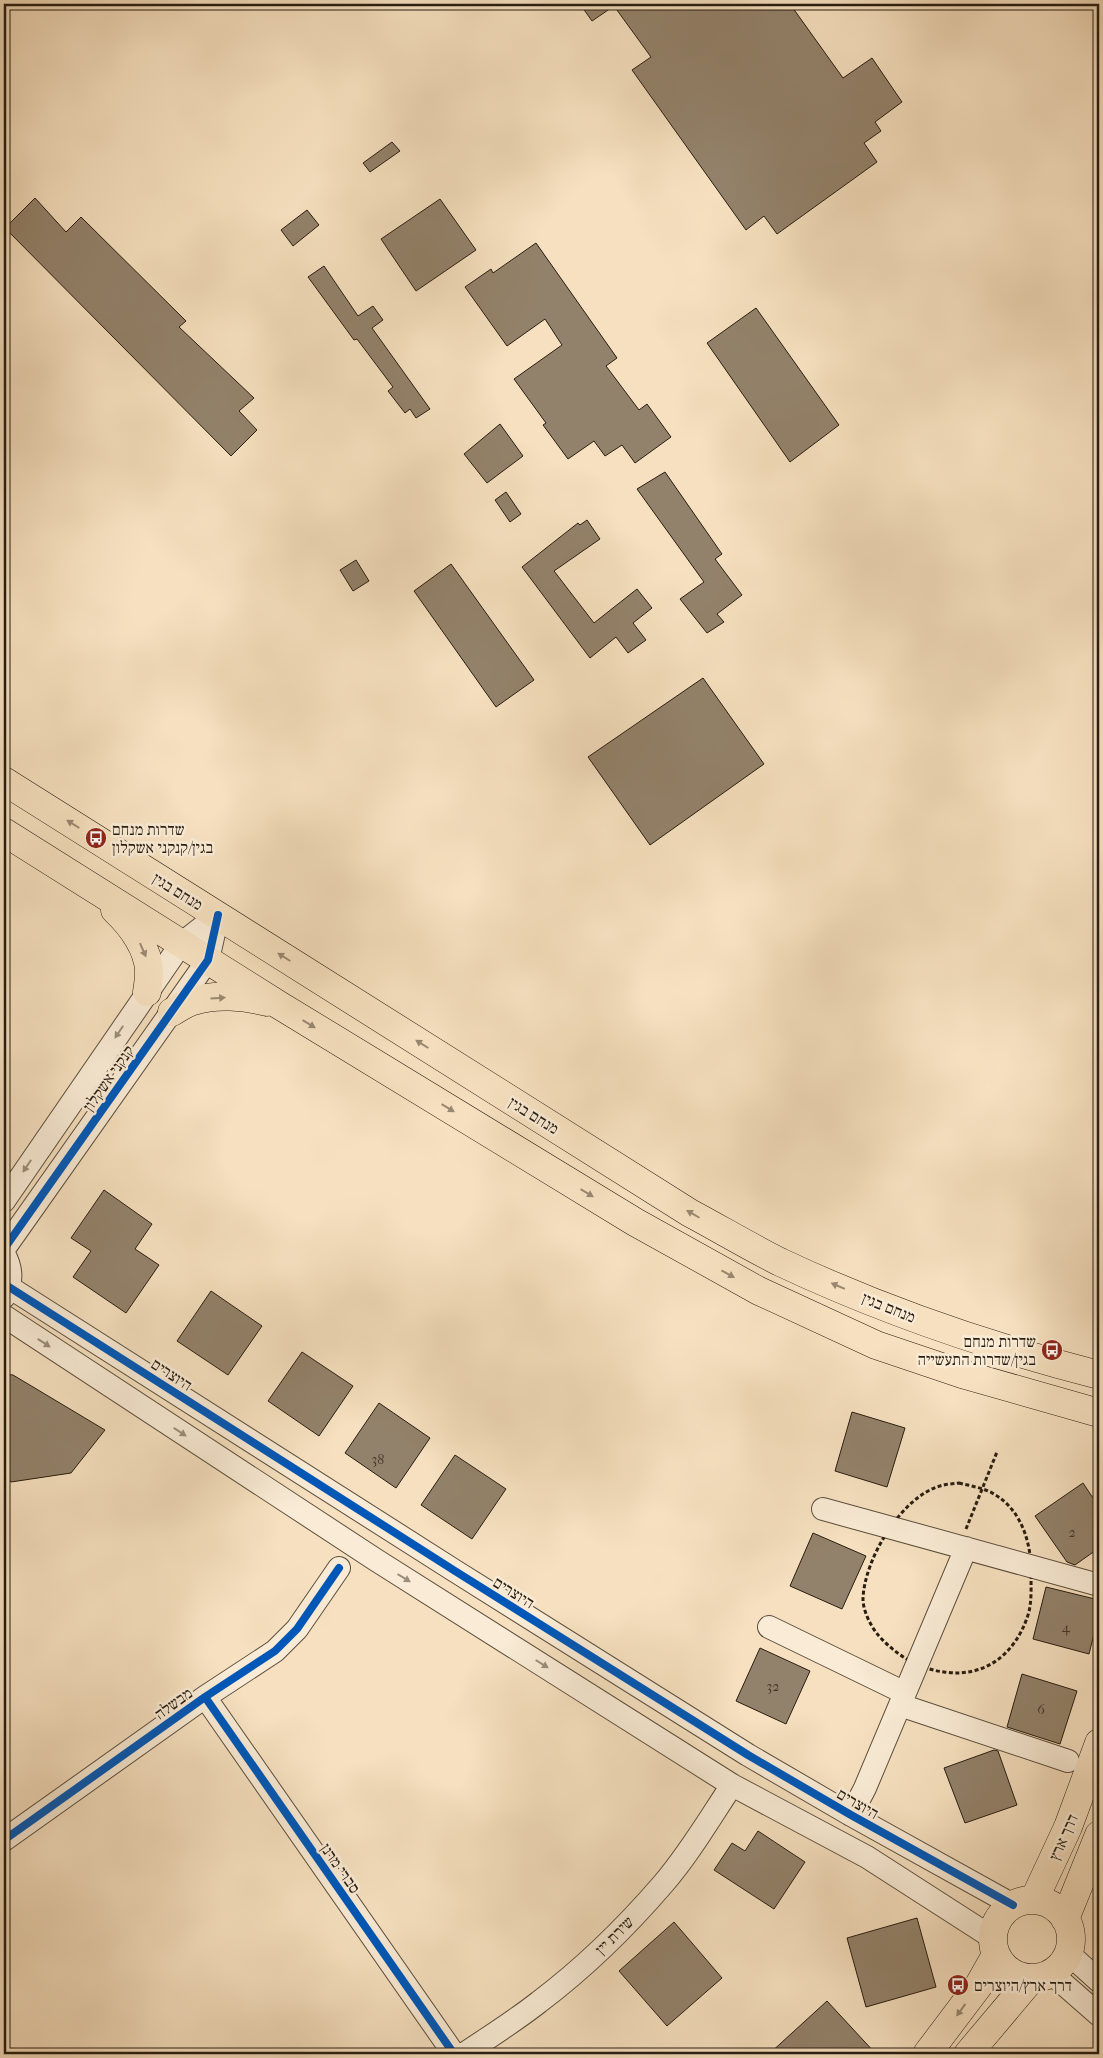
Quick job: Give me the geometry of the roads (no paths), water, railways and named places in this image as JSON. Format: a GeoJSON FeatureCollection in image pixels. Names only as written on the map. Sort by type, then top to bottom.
{"type":"FeatureCollection","features":[{"type":"Feature","properties":{"kind":"main road","name":"מנחם בגין"},"geometry":{"type":"LineString","coordinates":[[4,781],[690,1213],[780,1261],[892,1309],[1006,1349],[1099,1375]]}},
{"type":"Feature","properties":{"kind":"main road"},"geometry":{"type":"LineString","coordinates":[[4,832],[180,944],[635,1222],[759,1291],[876,1345],[962,1374],[1099,1413]]}},
{"type":"Feature","properties":{"kind":"main road"},"geometry":{"type":"LineString","coordinates":[[90,887],[118,912],[134,932],[146,953],[149,972],[147,992]]}},
{"type":"Feature","properties":{"kind":"main road"},"geometry":{"type":"LineString","coordinates":[[172,1012],[192,1001],[218,997],[249,997],[279,1005]]}},
{"type":"Feature","properties":{"kind":"main road"},"geometry":{"type":"LineString","coordinates":[[1047,1362],[1099,1366]]}},
{"type":"Feature","properties":{"kind":"main road"},"geometry":{"type":"LineString","coordinates":[[1056,1402],[1099,1427]]}},
{"type":"Feature","properties":{"kind":"main road","name":"דרך ארץ"},"geometry":{"type":"LineString","coordinates":[[1024,1903],[1068,1827],[1099,1743]]}},
{"type":"Feature","properties":{"kind":"main road","name":"דרך ארץ"},"geometry":{"type":"LineString","coordinates":[[1065,1919],[1099,1835]]}},
{"type":"Feature","properties":{"kind":"main road"},"geometry":{"type":"LineString","coordinates":[[927,2054],[979,1985],[995,1946],[999,1919],[1024,1903],[1052,1906],[1065,1919],[1071,1936],[1050,1968],[968,2054]]}},
{"type":"Feature","properties":{"kind":"main road"},"geometry":{"type":"LineString","coordinates":[[995,1946],[1000,1962],[1014,1973],[1050,1968]]}},
{"type":"Feature","properties":{"kind":"street","name":"קנקני אשקלון"},"geometry":{"type":"LineString","coordinates":[[4,1201],[180,944],[218,915]]}},
{"type":"Feature","properties":{"kind":"street","name":"קנקני אשקלון"},"geometry":{"type":"LineString","coordinates":[[4,1249],[208,960],[218,915]]}},
{"type":"Feature","properties":{"kind":"street"},"geometry":{"type":"LineString","coordinates":[[4,1254],[11,1274],[6,1292]]}},
{"type":"Feature","properties":{"kind":"street","name":"היוצרים"},"geometry":{"type":"LineString","coordinates":[[6,1292],[748,1755],[851,1815],[1024,1903]]}},
{"type":"Feature","properties":{"kind":"street"},"geometry":{"type":"LineString","coordinates":[[4,1316],[331,1532],[732,1785],[867,1857],[995,1946]]}},
{"type":"Feature","properties":{"kind":"street"},"geometry":{"type":"LineString","coordinates":[[823,1509],[1099,1584]]}},
{"type":"Feature","properties":{"kind":"street"},"geometry":{"type":"LineString","coordinates":[[331,1532],[339,1568],[376,1560]]}},
{"type":"Feature","properties":{"kind":"street"},"geometry":{"type":"LineString","coordinates":[[851,1815],[865,1788],[902,1699],[962,1547]]}},
{"type":"Feature","properties":{"kind":"street","name":"מבשלה"},"geometry":{"type":"LineString","coordinates":[[4,1840],[205,1697],[275,1651],[287,1640],[339,1568]]}},
{"type":"Feature","properties":{"kind":"street"},"geometry":{"type":"LineString","coordinates":[[769,1627],[902,1699],[1068,1761]]}},
{"type":"Feature","properties":{"kind":"street","name":"סברי מרנן"},"geometry":{"type":"LineString","coordinates":[[205,1697],[454,2054]]}},
{"type":"Feature","properties":{"kind":"street","name":"שירת יין"},"geometry":{"type":"LineString","coordinates":[[464,2054],[540,2002],[587,1962],[626,1924],[664,1883],[732,1785]]}},
{"type":"Feature","properties":{"kind":"street"},"geometry":{"type":"LineString","coordinates":[[1050,1968],[1099,1981]]}},
{"type":"Feature","properties":{"kind":"street"},"geometry":{"type":"LineString","coordinates":[[1050,1968],[1099,2015]]}},
{"type":"Feature","properties":{"kind":"place","name":"שדרות מנחם בגין/קנקני אשקלון"},"geometry":{"type":"Point","coordinates":[96,838]}},
{"type":"Feature","properties":{"kind":"place","name":"שדרות מנחם בגין/שדרות התעשייה"},"geometry":{"type":"Point","coordinates":[1052,1350]}},
{"type":"Feature","properties":{"kind":"place","name":"דרך ארץ/היוצרים"},"geometry":{"type":"Point","coordinates":[958,1985]}}]}
